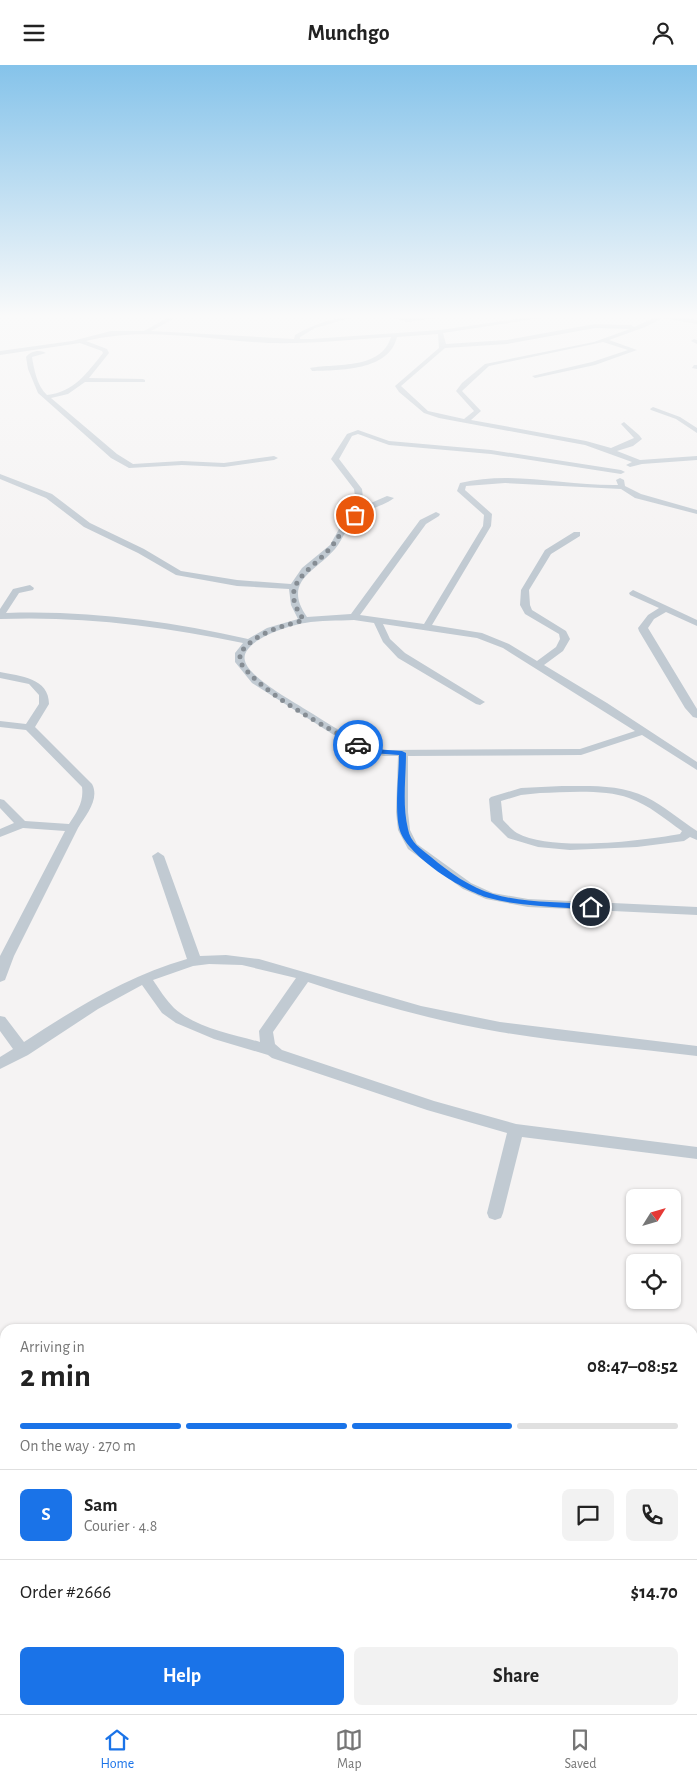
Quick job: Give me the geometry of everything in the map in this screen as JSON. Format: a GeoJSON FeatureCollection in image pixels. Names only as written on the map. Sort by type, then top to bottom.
{"type":"FeatureCollection","features":[{"type":"Feature","properties":{"kind":"street"},"geometry":{"type":"LineString","coordinates":[[43,394],[83,431],[100,442],[114,457],[133,466],[182,463],[224,465],[274,458]]}},
{"type":"Feature","properties":{"kind":"street"},"geometry":{"type":"LineString","coordinates":[[46,397],[67,394]]}},
{"type":"Feature","properties":{"kind":"street"},"geometry":{"type":"LineString","coordinates":[[405,394],[426,412],[465,422],[576,441],[611,451],[637,462]]}},
{"type":"Feature","properties":{"kind":"street"},"geometry":{"type":"LineString","coordinates":[[462,394],[478,411],[465,422]]}},
{"type":"Feature","properties":{"kind":"street"},"geometry":{"type":"LineString","coordinates":[[653,409],[678,419],[697,431]]}},
{"type":"Feature","properties":{"kind":"street"},"geometry":{"type":"LineString","coordinates":[[611,451],[630,445],[638,439],[624,424]]}},
{"type":"Feature","properties":{"kind":"street"},"geometry":{"type":"LineString","coordinates":[[359,512],[362,501],[357,484],[335,459],[349,435],[354,432],[362,432],[377,440],[404,445],[490,452],[621,472]]}},
{"type":"Feature","properties":{"kind":"street"},"geometry":{"type":"LineString","coordinates":[[622,487],[621,472],[627,466],[637,462],[697,458]]}},
{"type":"Feature","properties":{"kind":"street"},"geometry":{"type":"LineString","coordinates":[[0,476],[49,496],[87,525],[179,573],[237,583],[294,587]]}},
{"type":"Feature","properties":{"kind":"street"},"geometry":{"type":"LineString","coordinates":[[426,628],[487,526],[488,515],[461,491],[463,485],[494,481],[522,481],[589,487],[622,487],[638,496],[697,512]]}},
{"type":"Feature","properties":{"kind":"street"},"geometry":{"type":"LineString","coordinates":[[304,620],[296,607],[294,587],[300,576],[330,548],[346,523],[359,512],[390,498]]}},
{"type":"Feature","properties":{"kind":"street"},"geometry":{"type":"LineString","coordinates":[[354,617],[422,522],[436,514]]}},
{"type":"Feature","properties":{"kind":"street"},"geometry":{"type":"LineString","coordinates":[[537,665],[560,649],[565,639],[563,633],[528,612],[525,605],[526,590],[548,552],[577,534]]}},
{"type":"Feature","properties":{"kind":"street"},"geometry":{"type":"LineString","coordinates":[[0,616],[16,591],[30,588]]}},
{"type":"Feature","properties":{"kind":"street"},"geometry":{"type":"LineString","coordinates":[[633,593],[697,623]]}},
{"type":"Feature","properties":{"kind":"street"},"geometry":{"type":"LineString","coordinates":[[666,608],[647,620],[644,624],[644,631],[690,708],[697,715]]}},
{"type":"Feature","properties":{"kind":"street"},"geometry":{"type":"LineString","coordinates":[[0,616],[85,616],[187,630],[249,642]]}},
{"type":"Feature","properties":{"kind":"street"},"geometry":{"type":"LineString","coordinates":[[642,732],[580,752],[402,753],[372,751],[360,747],[256,681],[240,662],[240,653],[249,642],[270,630],[304,620],[354,617],[487,637],[506,646],[603,705],[697,767]]}},
{"type":"Feature","properties":{"kind":"street"},"geometry":{"type":"LineString","coordinates":[[378,621],[379,630],[384,638],[413,665],[480,702]]}},
{"type":"Feature","properties":{"kind":"street"},"geometry":{"type":"LineString","coordinates":[[0,675],[32,682],[41,690],[45,699],[44,704],[30,727]]}},
{"type":"Feature","properties":{"kind":"street"},"geometry":{"type":"LineString","coordinates":[[0,725],[30,727],[88,786],[89,796],[84,810],[72,828],[7,956],[0,977]]}},
{"type":"Feature","properties":{"kind":"street"},"geometry":{"type":"LineString","coordinates":[[402,753],[402,812],[404,830],[412,846],[467,886],[490,896],[528,903],[697,911]]}},
{"type":"Feature","properties":{"kind":"street"},"geometry":{"type":"LineString","coordinates":[[581,789],[612,791],[630,794],[641,799],[693,834],[655,842],[576,847],[540,844],[514,836],[499,826],[493,812],[494,802],[495,799],[502,795],[518,791],[581,789]]}},
{"type":"Feature","properties":{"kind":"street"},"geometry":{"type":"LineString","coordinates":[[0,802],[22,824]]}},
{"type":"Feature","properties":{"kind":"street"},"geometry":{"type":"LineString","coordinates":[[0,833],[22,824],[72,828]]}},
{"type":"Feature","properties":{"kind":"street"},"geometry":{"type":"LineString","coordinates":[[158,856],[195,962]]}},
{"type":"Feature","properties":{"kind":"street"},"geometry":{"type":"LineString","coordinates":[[0,1064],[106,998],[145,979],[173,967],[195,962],[240,960],[274,967],[435,1015],[498,1027],[697,1051]]}},
{"type":"Feature","properties":{"kind":"street"},"geometry":{"type":"LineString","coordinates":[[270,1050],[267,1044],[266,1031],[305,976]]}},
{"type":"Feature","properties":{"kind":"street"},"geometry":{"type":"LineString","coordinates":[[145,979],[164,1004],[180,1018],[222,1036],[270,1050],[432,1106],[516,1129],[697,1153]]}},
{"type":"Feature","properties":{"kind":"street"},"geometry":{"type":"LineString","coordinates":[[0,1021],[22,1051]]}},
{"type":"Feature","properties":{"kind":"street"},"geometry":{"type":"LineString","coordinates":[[495,1213],[516,1129]]}},
{"type":"Feature","properties":{"kind":"way so far"},"geometry":{"type":"LineString","coordinates":[[355,515],[346,523],[330,548],[300,576],[294,587],[296,607],[304,620],[270,630],[252,640],[240,653],[240,662],[256,681],[280,698],[358,745]]}},
{"type":"Feature","properties":{"kind":"route"},"geometry":{"type":"LineString","coordinates":[[358,745],[372,751],[402,753],[402,812],[404,830],[412,846],[436,865],[467,886],[490,896],[528,903],[591,907]]}}]}
